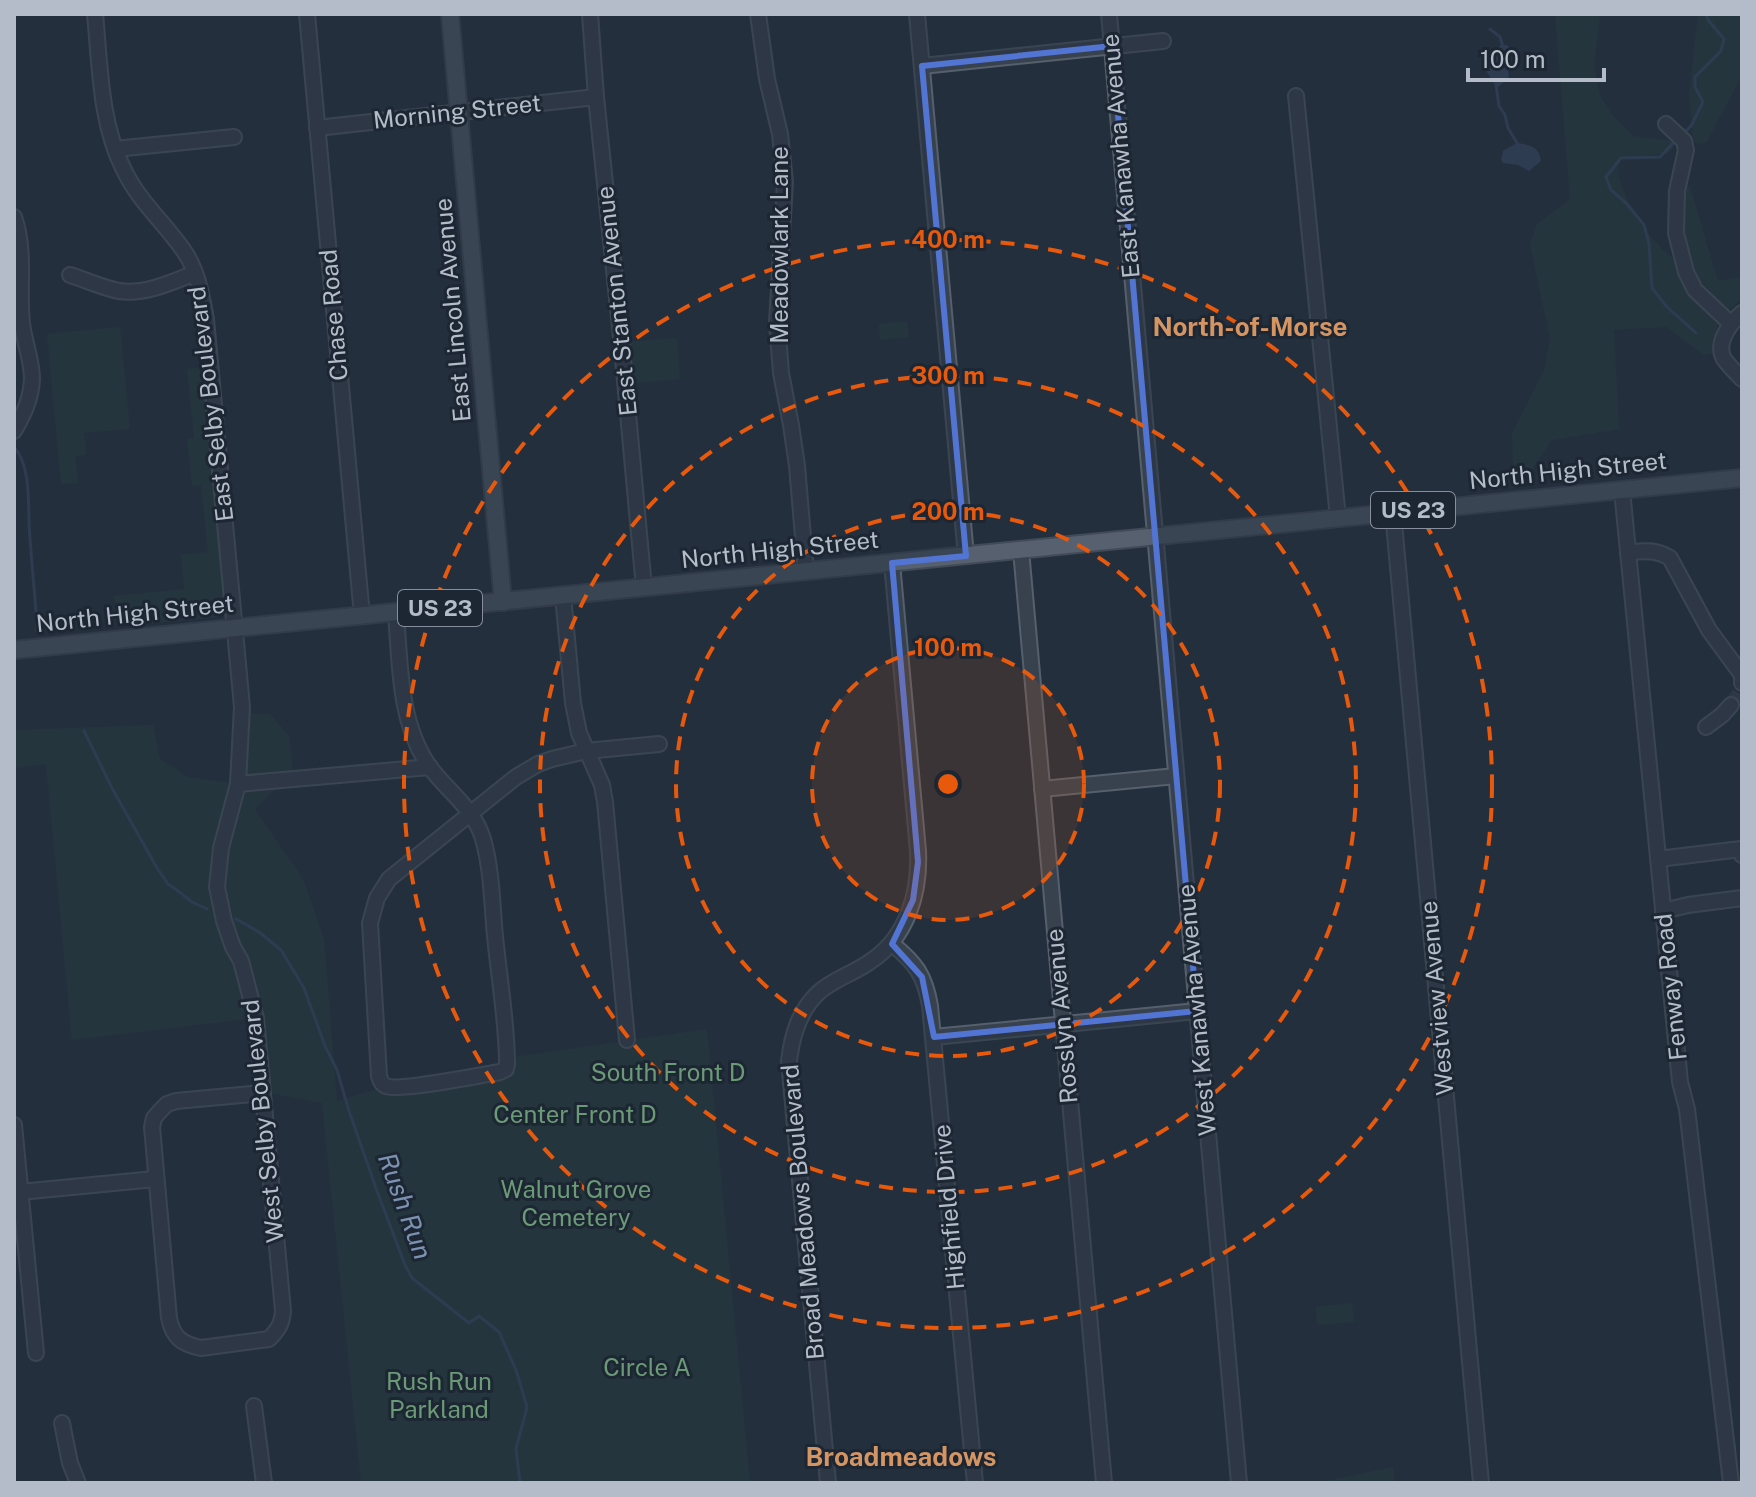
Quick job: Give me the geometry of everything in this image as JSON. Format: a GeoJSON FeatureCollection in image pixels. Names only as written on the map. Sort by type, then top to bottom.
{"type":"FeatureCollection","features":[{"type":"Feature","properties":{"kind":"main road","name":"East Lincoln Avenue"},"geometry":{"type":"LineString","coordinates":[[450,14],[503,602]]}},
{"type":"Feature","properties":{"kind":"main road","name":"North High Street"},"geometry":{"type":"LineString","coordinates":[[14,650],[1742,478]]}},
{"type":"Feature","properties":{"kind":"street","name":"East Selby Boulevard"},"geometry":{"type":"LineString","coordinates":[[95,14],[106,110],[115,149],[131,185],[186,254],[195,273],[206,319],[236,629]]}},
{"type":"Feature","properties":{"kind":"street","name":"Chase Road"},"geometry":{"type":"LineString","coordinates":[[307,14],[362,616]]}},
{"type":"Feature","properties":{"kind":"street","name":"East Stanton Avenue"},"geometry":{"type":"LineString","coordinates":[[590,14],[644,588]]}},
{"type":"Feature","properties":{"kind":"street","name":"Meadowlark Lane"},"geometry":{"type":"LineString","coordinates":[[758,14],[783,158],[785,182],[777,323],[781,373],[797,466],[806,572]]}},
{"type":"Feature","properties":{"kind":"street"},"geometry":{"type":"LineString","coordinates":[[917,14],[966,556]]}},
{"type":"Feature","properties":{"kind":"street","name":"East Kanawha Avenue"},"geometry":{"type":"LineString","coordinates":[[1109,14],[1155,536]]}},
{"type":"Feature","properties":{"kind":"street"},"geometry":{"type":"LineString","coordinates":[[922,66],[1163,41]]}},
{"type":"Feature","properties":{"kind":"street"},"geometry":{"type":"LineString","coordinates":[[1296,96],[1338,518]]}},
{"type":"Feature","properties":{"kind":"street","name":"Morning Street"},"geometry":{"type":"LineString","coordinates":[[317,128],[596,97]]}},
{"type":"Feature","properties":{"kind":"street"},"geometry":{"type":"LineString","coordinates":[[1666,124],[1684,141],[1686,150],[1677,191],[1676,233],[1686,272],[1695,290],[1731,324]]}},
{"type":"Feature","properties":{"kind":"street"},"geometry":{"type":"LineString","coordinates":[[115,149],[234,137]]}},
{"type":"Feature","properties":{"kind":"street"},"geometry":{"type":"LineString","coordinates":[[14,217],[19,232],[22,323],[32,378],[28,403],[14,431]]}},
{"type":"Feature","properties":{"kind":"street"},"geometry":{"type":"LineString","coordinates":[[70,275],[118,291],[131,292],[148,290],[195,273]]}},
{"type":"Feature","properties":{"kind":"street"},"geometry":{"type":"LineString","coordinates":[[1742,313],[1726,333],[1721,352],[1742,379]]}},
{"type":"Feature","properties":{"kind":"street","name":"Fenway Road"},"geometry":{"type":"LineString","coordinates":[[1622,490],[1680,1082],[1687,1109],[1734,1480]]}},
{"type":"Feature","properties":{"kind":"street","name":"Westview Avenue"},"geometry":{"type":"LineString","coordinates":[[1393,512],[1481,1483]]}},
{"type":"Feature","properties":{"kind":"street","name":"West Kanawha Avenue"},"geometry":{"type":"LineString","coordinates":[[1155,536],[1239,1483]]}},
{"type":"Feature","properties":{"kind":"street","name":"Rosslyn Avenue"},"geometry":{"type":"LineString","coordinates":[[1021,550],[1104,1483]]}},
{"type":"Feature","properties":{"kind":"street"},"geometry":{"type":"LineString","coordinates":[[1628,552],[1651,550],[1670,558],[1709,630],[1742,675],[1742,683]]}},
{"type":"Feature","properties":{"kind":"street","name":"Broad Meadows Boulevard"},"geometry":{"type":"LineString","coordinates":[[828,1483],[789,1061],[797,1024],[806,1006],[826,986],[872,961],[892,944],[909,913],[916,889],[918,862],[892,563]]}},
{"type":"Feature","properties":{"kind":"street"},"geometry":{"type":"LineString","coordinates":[[563,596],[573,703],[579,733],[602,785],[605,802],[627,1040]]}},
{"type":"Feature","properties":{"kind":"street"},"geometry":{"type":"LineString","coordinates":[[396,613],[406,711],[419,748],[430,767],[470,813],[483,839],[507,1064],[506,1069],[500,1072],[426,1084],[385,1086],[381,1082],[370,937],[372,911],[389,879],[470,813],[516,777],[538,764],[586,751],[659,744]]}},
{"type":"Feature","properties":{"kind":"street","name":"West Selby Boulevard"},"geometry":{"type":"LineString","coordinates":[[155,1179],[172,1330],[180,1341],[201,1348],[269,1339],[282,1322],[283,1311],[256,1018],[241,961],[224,921],[217,887],[221,848],[238,784],[242,707],[236,629]]}},
{"type":"Feature","properties":{"kind":"street"},"geometry":{"type":"LineString","coordinates":[[1706,727],[1731,705]]}},
{"type":"Feature","properties":{"kind":"street"},"geometry":{"type":"LineString","coordinates":[[238,784],[430,767]]}},
{"type":"Feature","properties":{"kind":"street"},"geometry":{"type":"LineString","coordinates":[[1042,789],[1176,776]]}},
{"type":"Feature","properties":{"kind":"street"},"geometry":{"type":"LineString","coordinates":[[1658,859],[1741,849],[1742,855]]}},
{"type":"Feature","properties":{"kind":"street"},"geometry":{"type":"LineString","coordinates":[[1663,911],[1742,898]]}},
{"type":"Feature","properties":{"kind":"street","name":"Highfield Drive"},"geometry":{"type":"LineString","coordinates":[[892,944],[912,962],[922,977],[930,1006],[975,1483]]}},
{"type":"Feature","properties":{"kind":"street"},"geometry":{"type":"LineString","coordinates":[[934,1037],[1197,1011]]}},
{"type":"Feature","properties":{"kind":"street"},"geometry":{"type":"LineString","coordinates":[[20,1192],[155,1179],[152,1127],[154,1118],[167,1104],[263,1093]]}},
{"type":"Feature","properties":{"kind":"street"},"geometry":{"type":"LineString","coordinates":[[14,1125],[36,1353]]}},
{"type":"Feature","properties":{"kind":"street"},"geometry":{"type":"LineString","coordinates":[[254,1406],[264,1483]]}},
{"type":"Feature","properties":{"kind":"street"},"geometry":{"type":"LineString","coordinates":[[62,1423],[70,1463],[78,1483]]}},
{"type":"Feature","properties":{"kind":"highlighted area"},"geometry":{"type":"Polygon","coordinates":[[[1112,46],[1197,1011],[934,1037],[922,977],[892,944],[913,900],[918,862],[892,563],[966,556],[922,66],[1112,46]]]}},
{"type":"Feature","properties":{"kind":"green space"},"geometry":{"type":"Polygon","coordinates":[[[1555,14],[1600,14],[1594,66],[1600,96],[1614,117],[1633,136],[1672,141],[1674,147],[1668,153],[1620,160],[1619,179],[1643,228],[1692,275],[1681,193],[1683,185],[1690,187],[1718,281],[1742,277],[1742,299],[1720,322],[1713,353],[1704,355],[1666,327],[1614,330],[1619,429],[1552,440],[1521,485],[1513,463],[1512,433],[1545,368],[1550,338],[1530,245],[1537,224],[1570,199],[1555,14]]]}},
{"type":"Feature","properties":{"kind":"green space"},"geometry":{"type":"Polygon","coordinates":[[[1698,14],[1742,14],[1742,76],[1707,141],[1701,145],[1693,141],[1689,94],[1698,14]]]}},
{"type":"Feature","properties":{"kind":"green space"},"geometry":{"type":"Polygon","coordinates":[[[907,321],[909,337],[880,340],[879,324],[907,321]]]}},
{"type":"Feature","properties":{"kind":"green space"},"geometry":{"type":"Polygon","coordinates":[[[120,327],[130,429],[84,433],[86,455],[75,456],[78,483],[61,484],[47,334],[120,327]]]}},
{"type":"Feature","properties":{"kind":"green space"},"geometry":{"type":"Polygon","coordinates":[[[677,338],[680,379],[628,384],[624,342],[677,338]]]}},
{"type":"Feature","properties":{"kind":"green space"},"geometry":{"type":"Polygon","coordinates":[[[205,367],[228,603],[217,604],[219,617],[126,626],[113,596],[184,589],[181,555],[208,552],[201,485],[192,486],[187,439],[194,438],[187,369],[205,367]]]}},
{"type":"Feature","properties":{"kind":"green space"},"geometry":{"type":"Polygon","coordinates":[[[250,713],[270,714],[289,736],[293,772],[255,809],[304,881],[324,939],[337,1101],[376,1089],[386,1092],[511,1072],[514,1057],[707,1029],[750,1483],[361,1483],[322,1103],[263,1092],[256,1018],[72,1040],[46,764],[14,768],[14,730],[153,725],[160,759],[188,777],[238,784],[242,788],[250,713]]]}},
{"type":"Feature","properties":{"kind":"green space"},"geometry":{"type":"Polygon","coordinates":[[[1352,1303],[1354,1322],[1317,1325],[1316,1307],[1352,1303]]]}},
{"type":"Feature","properties":{"kind":"green space"},"geometry":{"type":"Polygon","coordinates":[[[1393,1467],[1395,1483],[1316,1483],[1393,1467]]]}},
{"type":"Feature","properties":{"kind":"water"},"geometry":{"type":"Polygon","coordinates":[[[1501,45],[1511,48],[1507,67],[1509,75],[1497,88],[1483,66],[1489,54],[1501,45]]]}},
{"type":"Feature","properties":{"kind":"water"},"geometry":{"type":"Polygon","coordinates":[[[1517,143],[1533,147],[1540,156],[1541,161],[1529,171],[1501,160],[1503,151],[1517,143]]]}},
{"type":"Feature","properties":{"kind":"waterway"},"geometry":{"type":"LineString","coordinates":[[1685,132],[1703,102],[1695,87],[1695,77],[1721,51],[1724,39],[1706,14]]}},
{"type":"Feature","properties":{"kind":"waterway"},"geometry":{"type":"LineString","coordinates":[[1490,29],[1500,37],[1503,47]]}},
{"type":"Feature","properties":{"kind":"waterway"},"geometry":{"type":"LineString","coordinates":[[1496,85],[1499,106],[1517,143]]}},
{"type":"Feature","properties":{"kind":"waterway"},"geometry":{"type":"LineString","coordinates":[[1674,142],[1660,157],[1621,158],[1606,177],[1611,190],[1644,225],[1649,244],[1652,288],[1667,307],[1696,333]]}},
{"type":"Feature","properties":{"kind":"waterway","name":"Rush Run"},"geometry":{"type":"LineString","coordinates":[[14,447],[27,478],[37,632]]}},
{"type":"Feature","properties":{"kind":"waterway","name":"Rush Run"},"geometry":{"type":"LineString","coordinates":[[84,731],[113,790],[168,884],[207,909]]}},
{"type":"Feature","properties":{"kind":"waterway","name":"Rush Run"},"geometry":{"type":"LineString","coordinates":[[236,919],[281,950],[304,988],[337,1070],[377,1191],[412,1278],[469,1323],[479,1316],[499,1332],[516,1370],[527,1407],[516,1449],[520,1483]]}},
{"type":"Feature","properties":{"kind":"tunnel"},"geometry":{"type":"LineString","coordinates":[[1731,705],[1742,688]]}},
{"type":"Feature","properties":{"kind":"district","name":"North-of-Morse"},"geometry":{"type":"Point","coordinates":[1250,327]}},
{"type":"Feature","properties":{"kind":"district","name":"Broadmeadows"},"geometry":{"type":"Point","coordinates":[901,1457]}},
{"type":"Feature","properties":{"kind":"park label","name":"South Front D"},"geometry":{"type":"Point","coordinates":[668,1073]}},
{"type":"Feature","properties":{"kind":"park label","name":"Center Front D"},"geometry":{"type":"Point","coordinates":[575,1115]}},
{"type":"Feature","properties":{"kind":"park label","name":"Walnut Grove Cemetery"},"geometry":{"type":"Point","coordinates":[576,1204]}},
{"type":"Feature","properties":{"kind":"park label","name":"Circle A"},"geometry":{"type":"Point","coordinates":[647,1368]}},
{"type":"Feature","properties":{"kind":"park label","name":"Rush Run Parkland"},"geometry":{"type":"Point","coordinates":[439,1396]}}]}
